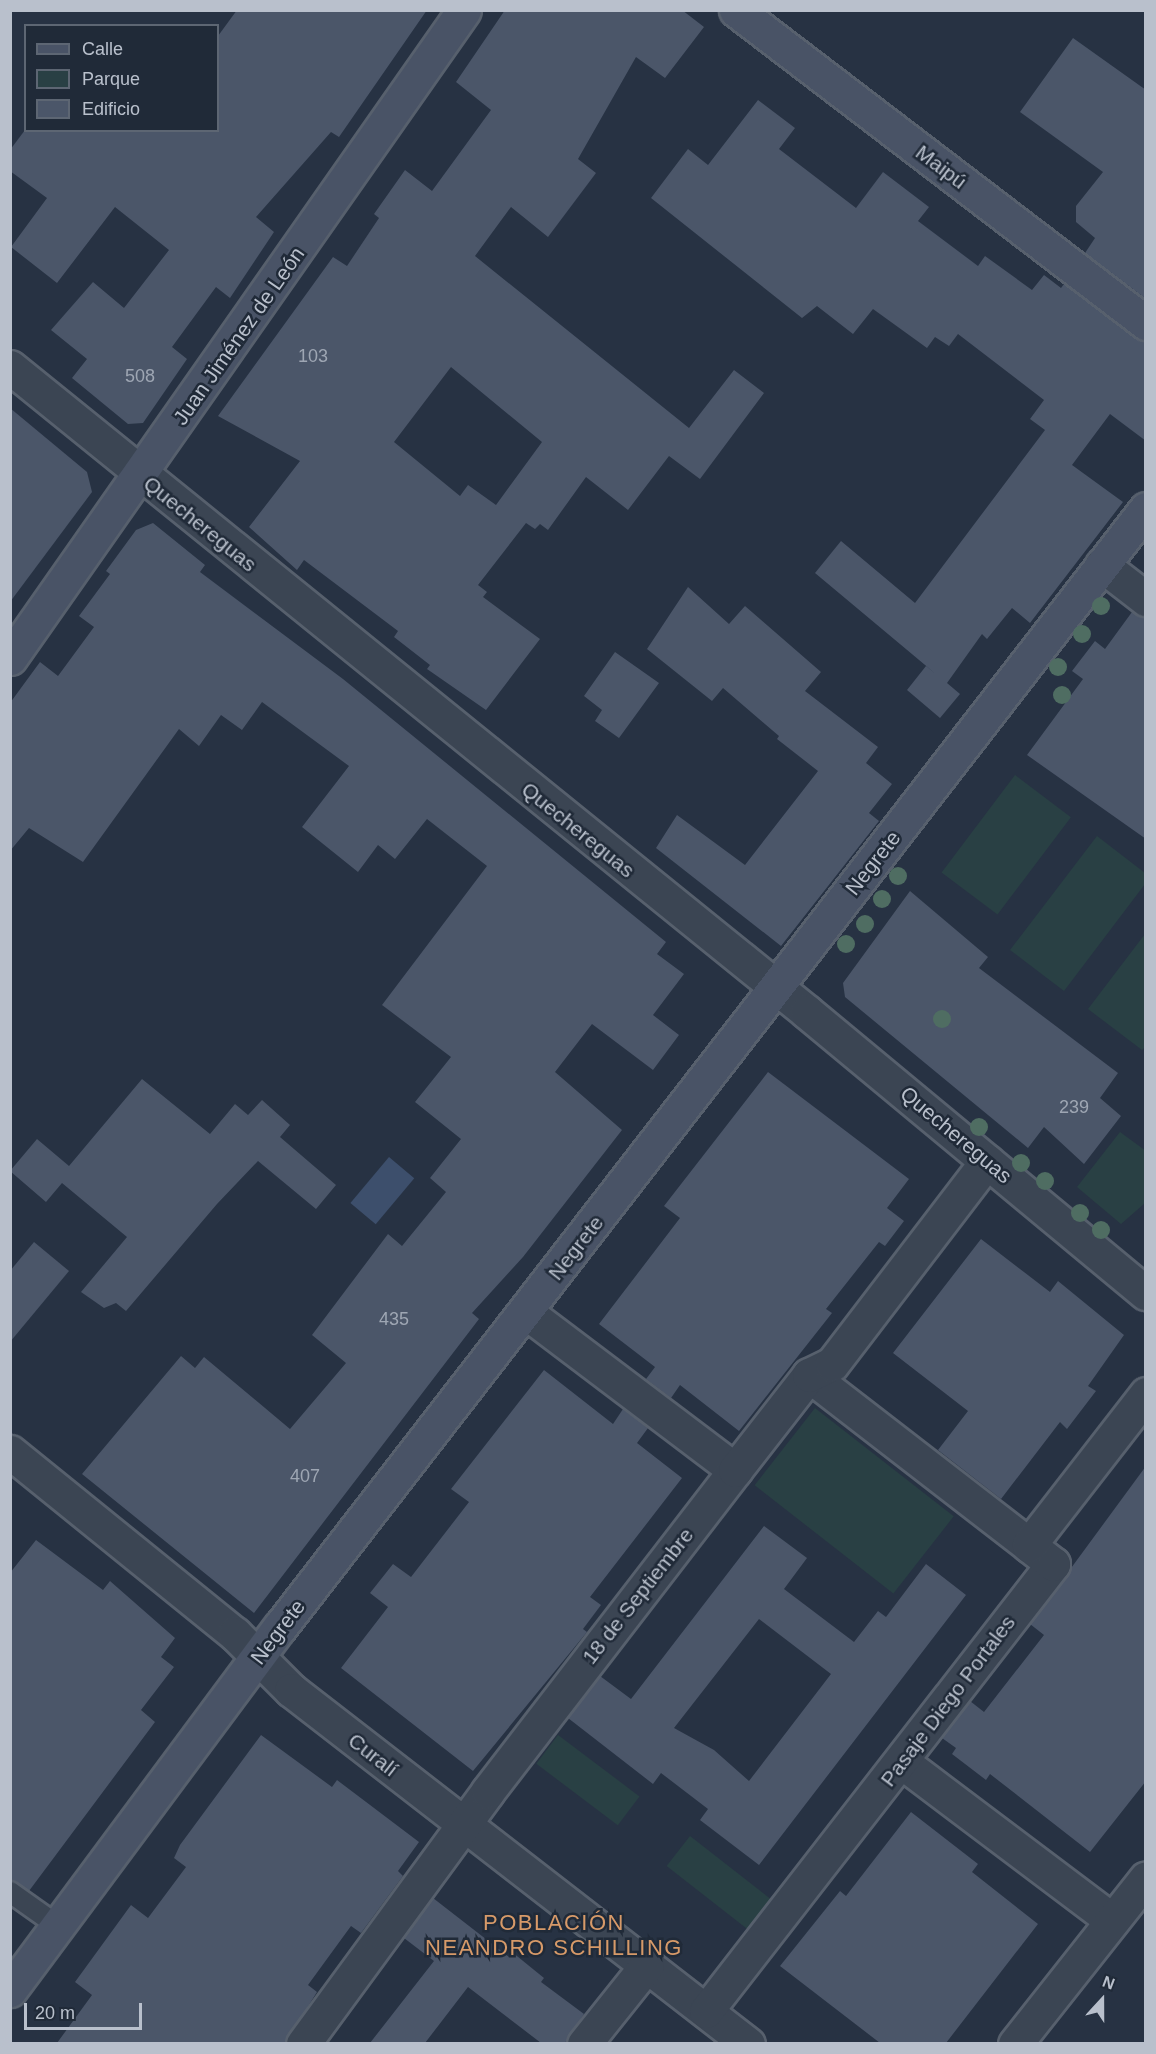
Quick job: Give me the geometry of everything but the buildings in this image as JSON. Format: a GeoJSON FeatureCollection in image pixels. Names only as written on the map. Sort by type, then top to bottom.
{"type":"FeatureCollection","features":[{"type":"Feature","properties":{"kind":"main road","name":"Juan Jiménez de León"},"geometry":{"type":"LineString","coordinates":[[10,658],[141,476],[464,10]]}},
{"type":"Feature","properties":{"kind":"main road","name":"Maipú"},"geometry":{"type":"LineString","coordinates":[[736,10],[1146,323]]}},
{"type":"Feature","properties":{"kind":"main road","name":"Negrete"},"geometry":{"type":"LineString","coordinates":[[10,1990],[258,1658],[1146,509]]}},
{"type":"Feature","properties":{"kind":"street","name":"Quechereguas"},"geometry":{"type":"LineString","coordinates":[[10,367],[141,476],[776,989],[1146,1293]]}},
{"type":"Feature","properties":{"kind":"street"},"geometry":{"type":"LineString","coordinates":[[1102,565],[1146,599]]}},
{"type":"Feature","properties":{"kind":"street","name":"18 de Septiembre"},"geometry":{"type":"LineString","coordinates":[[303,2043],[463,1825],[735,1470],[809,1375],[832,1364],[987,1161]]}},
{"type":"Feature","properties":{"kind":"street"},"geometry":{"type":"LineString","coordinates":[[526,1312],[735,1470]]}},
{"type":"Feature","properties":{"kind":"street"},"geometry":{"type":"LineString","coordinates":[[809,1375],[1029,1545],[1146,1394]]}},
{"type":"Feature","properties":{"kind":"street","name":"Curalí"},"geometry":{"type":"LineString","coordinates":[[10,1452],[258,1658],[291,1690],[748,2043]]}},
{"type":"Feature","properties":{"kind":"street","name":"Pasaje Diego Portales"},"geometry":{"type":"LineString","coordinates":[[706,2011],[902,1762],[1053,1564],[1029,1545]]}},
{"type":"Feature","properties":{"kind":"street"},"geometry":{"type":"LineString","coordinates":[[902,1762],[1112,1920]]}},
{"type":"Feature","properties":{"kind":"street"},"geometry":{"type":"LineString","coordinates":[[1015,2043],[1146,1878]]}},
{"type":"Feature","properties":{"kind":"street"},"geometry":{"type":"LineString","coordinates":[[584,2043],[647,1965]]}},
{"type":"Feature","properties":{"kind":"lane"},"geometry":{"type":"LineString","coordinates":[[10,1892],[58,1926]]}},
{"type":"Feature","properties":{"kind":"green space"},"geometry":{"type":"Polygon","coordinates":[[[1015,775],[1071,817],[997,915],[942,872],[1015,775]]]}},
{"type":"Feature","properties":{"kind":"green space"},"geometry":{"type":"Polygon","coordinates":[[[1097,836],[1145,873],[1145,884],[1064,991],[1010,950],[1097,836]]]}},
{"type":"Feature","properties":{"kind":"green space"},"geometry":{"type":"Polygon","coordinates":[[[1145,934],[1146,1046],[1142,1050],[1088,1009],[1145,934]]]}},
{"type":"Feature","properties":{"kind":"green space"},"geometry":{"type":"Polygon","coordinates":[[[1120,1132],[1146,1151],[1145,1203],[1121,1224],[1077,1187],[1120,1132]]]}},
{"type":"Feature","properties":{"kind":"green space"},"geometry":{"type":"Polygon","coordinates":[[[815,1408],[954,1516],[893,1594],[755,1485],[815,1408]]]}},
{"type":"Feature","properties":{"kind":"green space"},"geometry":{"type":"Polygon","coordinates":[[[558,1735],[639,1796],[618,1825],[536,1764],[558,1735]]]}},
{"type":"Feature","properties":{"kind":"green space"},"geometry":{"type":"Polygon","coordinates":[[[690,1836],[774,1901],[750,1931],[667,1866],[690,1836]]]}},
{"type":"Feature","properties":{"kind":"water"},"geometry":{"type":"Polygon","coordinates":[[[389,1157],[414,1178],[376,1224],[350,1203],[389,1157]]]}},
{"type":"Feature","properties":{"kind":"district","name":"POBLACIÓN NEANDRO SCHILLING"},"geometry":{"type":"Point","coordinates":[554,1934]}}]}
